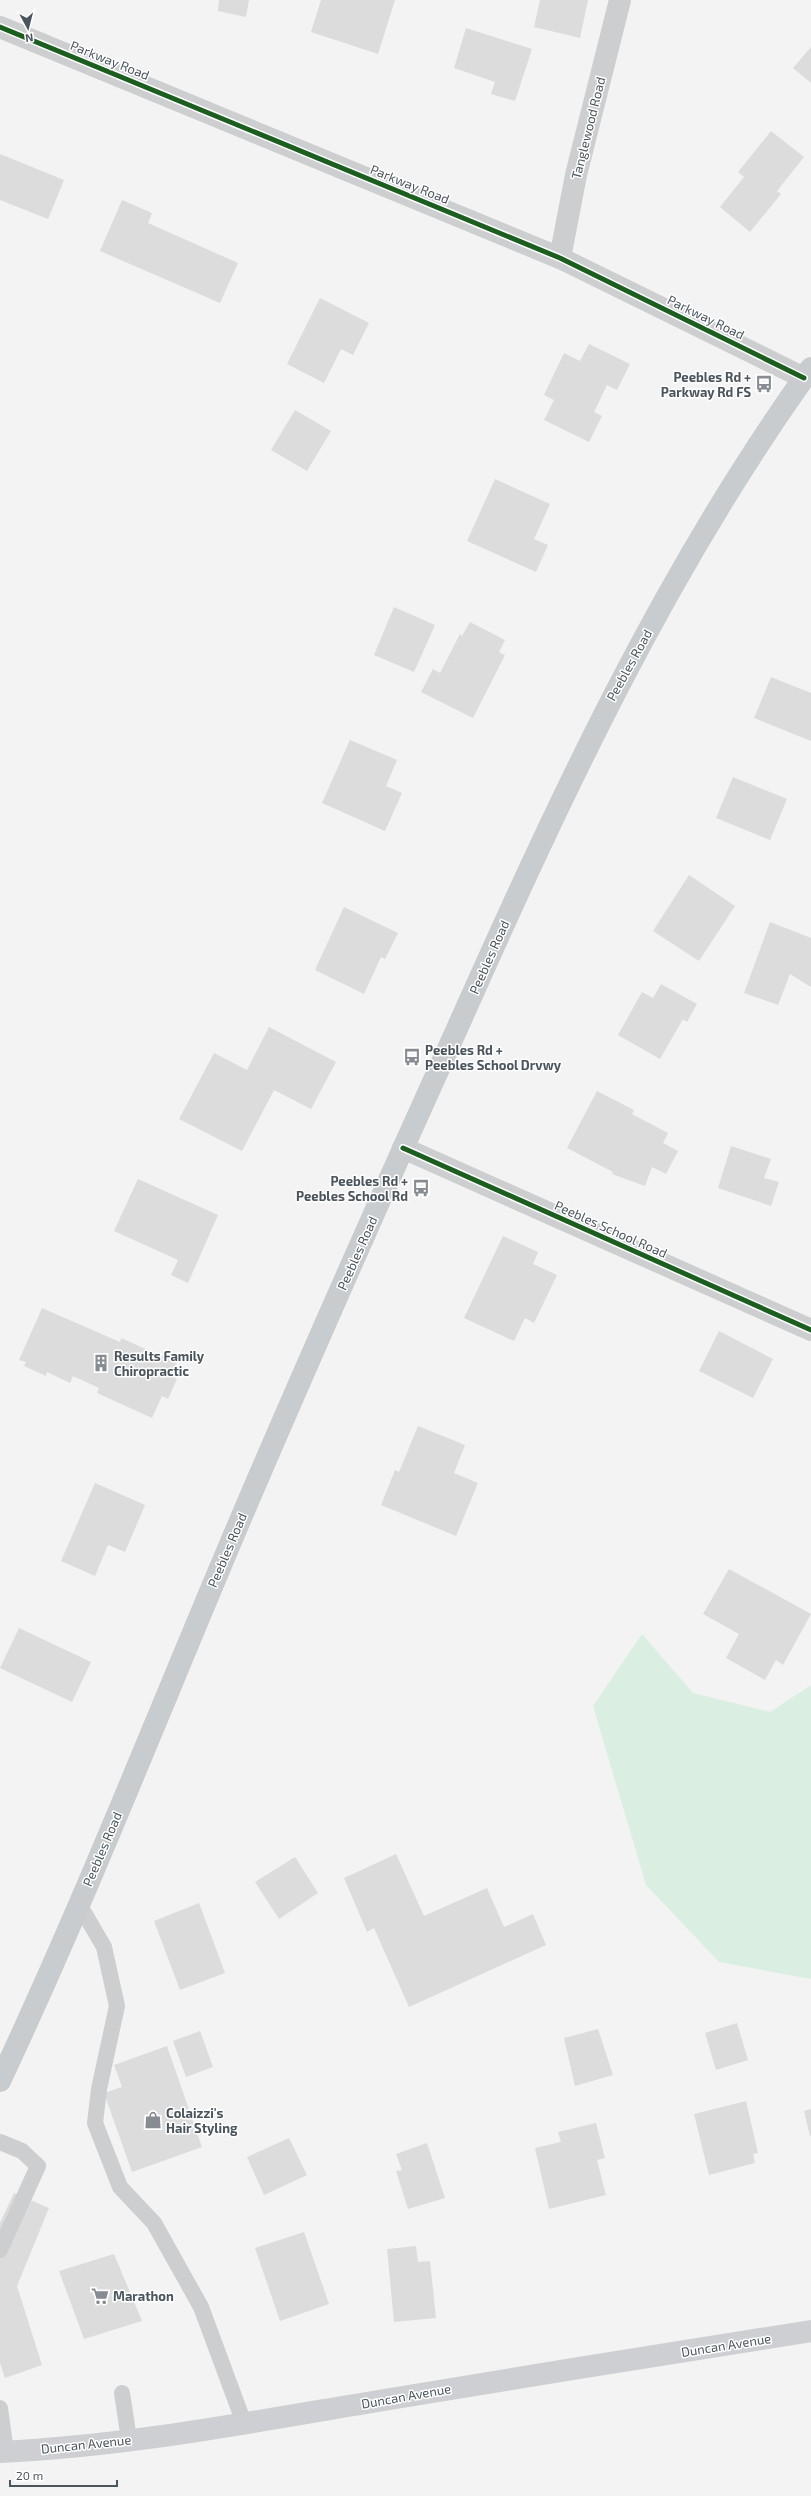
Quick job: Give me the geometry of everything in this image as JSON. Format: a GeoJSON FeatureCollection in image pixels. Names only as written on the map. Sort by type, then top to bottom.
{"type":"FeatureCollection","features":[{"type":"Feature","properties":{"kind":"main road","name":"Peebles Road"},"geometry":{"type":"LineString","coordinates":[[0,2081],[45,1984],[244,1511],[403,1148],[531,864],[603,713],[730,487],[807,373]]}},
{"type":"Feature","properties":{"kind":"main road","name":"Duncan Avenue"},"geometry":{"type":"LineString","coordinates":[[3,2452],[129,2439],[244,2423],[811,2331]]}},
{"type":"Feature","properties":{"kind":"street","name":"Tanglewood Road"},"geometry":{"type":"LineString","coordinates":[[560,258],[576,175],[620,0]]}},
{"type":"Feature","properties":{"kind":"street","name":"Parkway Road"},"geometry":{"type":"LineString","coordinates":[[0,27],[560,258],[807,373]]}},
{"type":"Feature","properties":{"kind":"street","name":"Peebles School Road"},"geometry":{"type":"LineString","coordinates":[[403,1148],[811,1330]]}},
{"type":"Feature","properties":{"kind":"lane"},"geometry":{"type":"LineString","coordinates":[[79,1904],[104,1947],[117,2006],[99,2089],[95,2123],[120,2187],[154,2223],[201,2307],[244,2423]]}},
{"type":"Feature","properties":{"kind":"lane"},"geometry":{"type":"LineString","coordinates":[[0,2142],[22,2151],[38,2166],[0,2250]]}},
{"type":"Feature","properties":{"kind":"lane"},"geometry":{"type":"LineString","coordinates":[[122,2393],[129,2439]]}},
{"type":"Feature","properties":{"kind":"lane"},"geometry":{"type":"LineString","coordinates":[[0,2408],[3,2452]]}},
{"type":"Feature","properties":{"kind":"green space"},"geometry":{"type":"Polygon","coordinates":[[[642,1634],[693,1693],[770,1712],[811,1685],[811,1979],[719,1962],[646,1885],[593,1706],[642,1634]]]}},
{"type":"Feature","properties":{"kind":"building"},"geometry":{"type":"Polygon","coordinates":[[[219,0],[249,0],[246,17],[218,11],[219,0]]]}},
{"type":"Feature","properties":{"kind":"building"},"geometry":{"type":"Polygon","coordinates":[[[321,0],[395,0],[378,54],[311,32],[321,0]]]}},
{"type":"Feature","properties":{"kind":"building"},"geometry":{"type":"Polygon","coordinates":[[[540,0],[588,0],[580,38],[534,27],[540,0]]]}},
{"type":"Feature","properties":{"kind":"building"},"geometry":{"type":"Polygon","coordinates":[[[466,28],[532,49],[515,101],[491,94],[495,82],[454,68],[466,28]]]}},
{"type":"Feature","properties":{"kind":"building"},"geometry":{"type":"Polygon","coordinates":[[[811,47],[811,83],[793,68],[811,47]]]}},
{"type":"Feature","properties":{"kind":"building"},"geometry":{"type":"Polygon","coordinates":[[[771,131],[804,157],[777,191],[781,194],[750,232],[720,207],[744,177],[738,172],[771,131]]]}},
{"type":"Feature","properties":{"kind":"building"},"geometry":{"type":"Polygon","coordinates":[[[0,154],[64,180],[48,219],[0,200],[0,154]]]}},
{"type":"Feature","properties":{"kind":"building"},"geometry":{"type":"Polygon","coordinates":[[[122,200],[152,213],[148,223],[238,263],[220,303],[100,251],[122,200]]]}},
{"type":"Feature","properties":{"kind":"building"},"geometry":{"type":"Polygon","coordinates":[[[320,298],[369,323],[353,355],[341,349],[324,383],[287,364],[320,298]]]}},
{"type":"Feature","properties":{"kind":"building"},"geometry":{"type":"Polygon","coordinates":[[[589,344],[630,364],[617,390],[607,385],[594,412],[602,416],[589,442],[544,420],[554,400],[544,395],[564,353],[580,361],[589,344]]]}},
{"type":"Feature","properties":{"kind":"building"},"geometry":{"type":"Polygon","coordinates":[[[295,410],[331,431],[307,471],[271,450],[295,410]]]}},
{"type":"Feature","properties":{"kind":"building"},"geometry":{"type":"Polygon","coordinates":[[[495,479],[550,504],[534,539],[548,545],[536,572],[467,541],[495,479]]]}},
{"type":"Feature","properties":{"kind":"building"},"geometry":{"type":"Polygon","coordinates":[[[394,607],[435,625],[414,672],[374,655],[394,607]]]}},
{"type":"Feature","properties":{"kind":"building"},"geometry":{"type":"Polygon","coordinates":[[[470,622],[505,640],[499,652],[505,655],[473,718],[421,692],[433,669],[440,673],[460,634],[462,636],[470,622]]]}},
{"type":"Feature","properties":{"kind":"building"},"geometry":{"type":"Polygon","coordinates":[[[771,677],[811,693],[811,741],[754,718],[771,677]]]}},
{"type":"Feature","properties":{"kind":"building"},"geometry":{"type":"Polygon","coordinates":[[[350,740],[397,760],[386,786],[402,793],[385,831],[322,803],[350,740]]]}},
{"type":"Feature","properties":{"kind":"building"},"geometry":{"type":"Polygon","coordinates":[[[733,777],[787,799],[770,840],[716,818],[733,777]]]}},
{"type":"Feature","properties":{"kind":"building"},"geometry":{"type":"Polygon","coordinates":[[[689,875],[735,906],[699,961],[653,931],[689,875]]]}},
{"type":"Feature","properties":{"kind":"building"},"geometry":{"type":"Polygon","coordinates":[[[344,907],[398,933],[385,959],[381,957],[364,994],[315,970],[344,907]]]}},
{"type":"Feature","properties":{"kind":"building"},"geometry":{"type":"Polygon","coordinates":[[[770,922],[811,938],[811,987],[790,974],[778,1005],[744,993],[770,922]]]}},
{"type":"Feature","properties":{"kind":"building"},"geometry":{"type":"Polygon","coordinates":[[[661,984],[697,1004],[687,1022],[683,1019],[660,1059],[618,1035],[642,992],[653,998],[661,984]]]}},
{"type":"Feature","properties":{"kind":"building"},"geometry":{"type":"Polygon","coordinates":[[[269,1027],[336,1062],[311,1109],[274,1090],[242,1151],[179,1119],[214,1053],[247,1070],[269,1027]]]}},
{"type":"Feature","properties":{"kind":"building"},"geometry":{"type":"Polygon","coordinates":[[[597,1091],[634,1110],[632,1114],[668,1133],[663,1143],[678,1151],[666,1174],[652,1167],[645,1186],[612,1174],[613,1172],[567,1148],[597,1091]]]}},
{"type":"Feature","properties":{"kind":"building"},"geometry":{"type":"Polygon","coordinates":[[[731,1146],[771,1159],[764,1178],[779,1182],[771,1206],[718,1188],[731,1146]]]}},
{"type":"Feature","properties":{"kind":"building"},"geometry":{"type":"Polygon","coordinates":[[[138,1179],[218,1215],[188,1283],[171,1275],[178,1260],[114,1231],[138,1179]]]}},
{"type":"Feature","properties":{"kind":"building"},"geometry":{"type":"Polygon","coordinates":[[[503,1236],[538,1252],[533,1264],[557,1275],[534,1323],[525,1318],[514,1341],[464,1318],[503,1236]]]}},
{"type":"Feature","properties":{"kind":"building","name":"Results Family Chiropractic"},"geometry":{"type":"Polygon","coordinates":[[[42,1308],[120,1342],[121,1338],[177,1363],[171,1376],[177,1379],[168,1399],[162,1396],[152,1418],[97,1393],[99,1388],[73,1376],[70,1383],[47,1372],[46,1376],[24,1366],[26,1362],[19,1360],[42,1308]]]}},
{"type":"Feature","properties":{"kind":"building"},"geometry":{"type":"Polygon","coordinates":[[[719,1331],[773,1359],[753,1398],[699,1371],[719,1331]]]}},
{"type":"Feature","properties":{"kind":"building"},"geometry":{"type":"Polygon","coordinates":[[[418,1426],[465,1445],[454,1473],[478,1483],[456,1536],[381,1505],[395,1470],[399,1472],[418,1426]]]}},
{"type":"Feature","properties":{"kind":"building"},"geometry":{"type":"Polygon","coordinates":[[[95,1483],[145,1505],[125,1552],[108,1545],[95,1576],[61,1561],[95,1483]]]}},
{"type":"Feature","properties":{"kind":"building"},"geometry":{"type":"Polygon","coordinates":[[[729,1569],[811,1614],[783,1665],[776,1660],[765,1680],[726,1658],[739,1634],[703,1614],[729,1569]]]}},
{"type":"Feature","properties":{"kind":"building"},"geometry":{"type":"Polygon","coordinates":[[[19,1628],[91,1662],[72,1702],[0,1668],[19,1628]]]}},
{"type":"Feature","properties":{"kind":"building"},"geometry":{"type":"Polygon","coordinates":[[[396,1854],[424,1916],[487,1888],[504,1927],[533,1914],[546,1945],[409,2007],[374,1928],[367,1932],[344,1878],[396,1854]]]}},
{"type":"Feature","properties":{"kind":"building"},"geometry":{"type":"Polygon","coordinates":[[[295,1857],[318,1893],[279,1919],[255,1882],[295,1857]]]}},
{"type":"Feature","properties":{"kind":"building"},"geometry":{"type":"Polygon","coordinates":[[[199,1903],[225,1973],[180,1990],[154,1921],[199,1903]]]}},
{"type":"Feature","properties":{"kind":"building"},"geometry":{"type":"Polygon","coordinates":[[[737,2023],[748,2060],[716,2070],[705,2033],[737,2023]]]}},
{"type":"Feature","properties":{"kind":"building"},"geometry":{"type":"Polygon","coordinates":[[[598,2029],[613,2075],[575,2086],[564,2038],[598,2029]]]}},
{"type":"Feature","properties":{"kind":"building"},"geometry":{"type":"Polygon","coordinates":[[[200,2031],[213,2067],[186,2077],[173,2041],[200,2031]]]}},
{"type":"Feature","properties":{"kind":"building","name":"Colaizzi's Hair Styling"},"geometry":{"type":"Polygon","coordinates":[[[167,2046],[202,2147],[132,2172],[104,2093],[122,2087],[114,2065],[167,2046]]]}},
{"type":"Feature","properties":{"kind":"building"},"geometry":{"type":"Polygon","coordinates":[[[746,2101],[758,2153],[753,2154],[755,2163],[709,2175],[694,2114],[746,2101]]]}},
{"type":"Feature","properties":{"kind":"building"},"geometry":{"type":"Polygon","coordinates":[[[811,2109],[811,2136],[810,2136],[804,2111],[811,2109]]]}},
{"type":"Feature","properties":{"kind":"building"},"geometry":{"type":"Polygon","coordinates":[[[596,2123],[605,2158],[597,2160],[606,2195],[549,2209],[535,2148],[561,2142],[558,2132],[596,2123]]]}},
{"type":"Feature","properties":{"kind":"building"},"geometry":{"type":"Polygon","coordinates":[[[289,2138],[307,2175],[264,2195],[247,2157],[289,2138]]]}},
{"type":"Feature","properties":{"kind":"building"},"geometry":{"type":"Polygon","coordinates":[[[427,2143],[445,2198],[408,2209],[396,2171],[402,2170],[396,2154],[427,2143]]]}},
{"type":"Feature","properties":{"kind":"building"},"geometry":{"type":"Polygon","coordinates":[[[14,2193],[49,2208],[17,2286],[42,2365],[5,2378],[0,2363],[0,2223],[14,2193]]]}},
{"type":"Feature","properties":{"kind":"building"},"geometry":{"type":"Polygon","coordinates":[[[304,2232],[329,2304],[280,2321],[255,2248],[304,2232]]]}},
{"type":"Feature","properties":{"kind":"building"},"geometry":{"type":"Polygon","coordinates":[[[416,2246],[418,2262],[430,2261],[436,2318],[394,2322],[387,2249],[416,2246]]]}},
{"type":"Feature","properties":{"kind":"building","name":"Marathon"},"geometry":{"type":"Polygon","coordinates":[[[114,2254],[142,2321],[84,2339],[59,2271],[114,2254]]]}},
{"type":"Feature","properties":{"kind":"cycle path"},"geometry":{"type":"LineString","coordinates":[[0,27],[560,258],[804,378]]}},
{"type":"Feature","properties":{"kind":"cycle path"},"geometry":{"type":"LineString","coordinates":[[403,1148],[811,1330]]}},
{"type":"Feature","properties":{"kind":"place","name":"Peebles Rd + Parkway Rd FS"},"geometry":{"type":"Point","coordinates":[764,384]}},
{"type":"Feature","properties":{"kind":"place","name":"Peebles Rd + Peebles School Drvwy"},"geometry":{"type":"Point","coordinates":[412,1057]}},
{"type":"Feature","properties":{"kind":"place","name":"Peebles Rd + Peebles School Rd"},"geometry":{"type":"Point","coordinates":[421,1188]}},
{"type":"Feature","properties":{"kind":"place","name":"Results Family Chiropractic"},"geometry":{"type":"Point","coordinates":[101,1363]}},
{"type":"Feature","properties":{"kind":"place","name":"Colaizzi's Hair Styling"},"geometry":{"type":"Point","coordinates":[153,2120]}},
{"type":"Feature","properties":{"kind":"place","name":"Marathon"},"geometry":{"type":"Point","coordinates":[100,2296]}}]}
